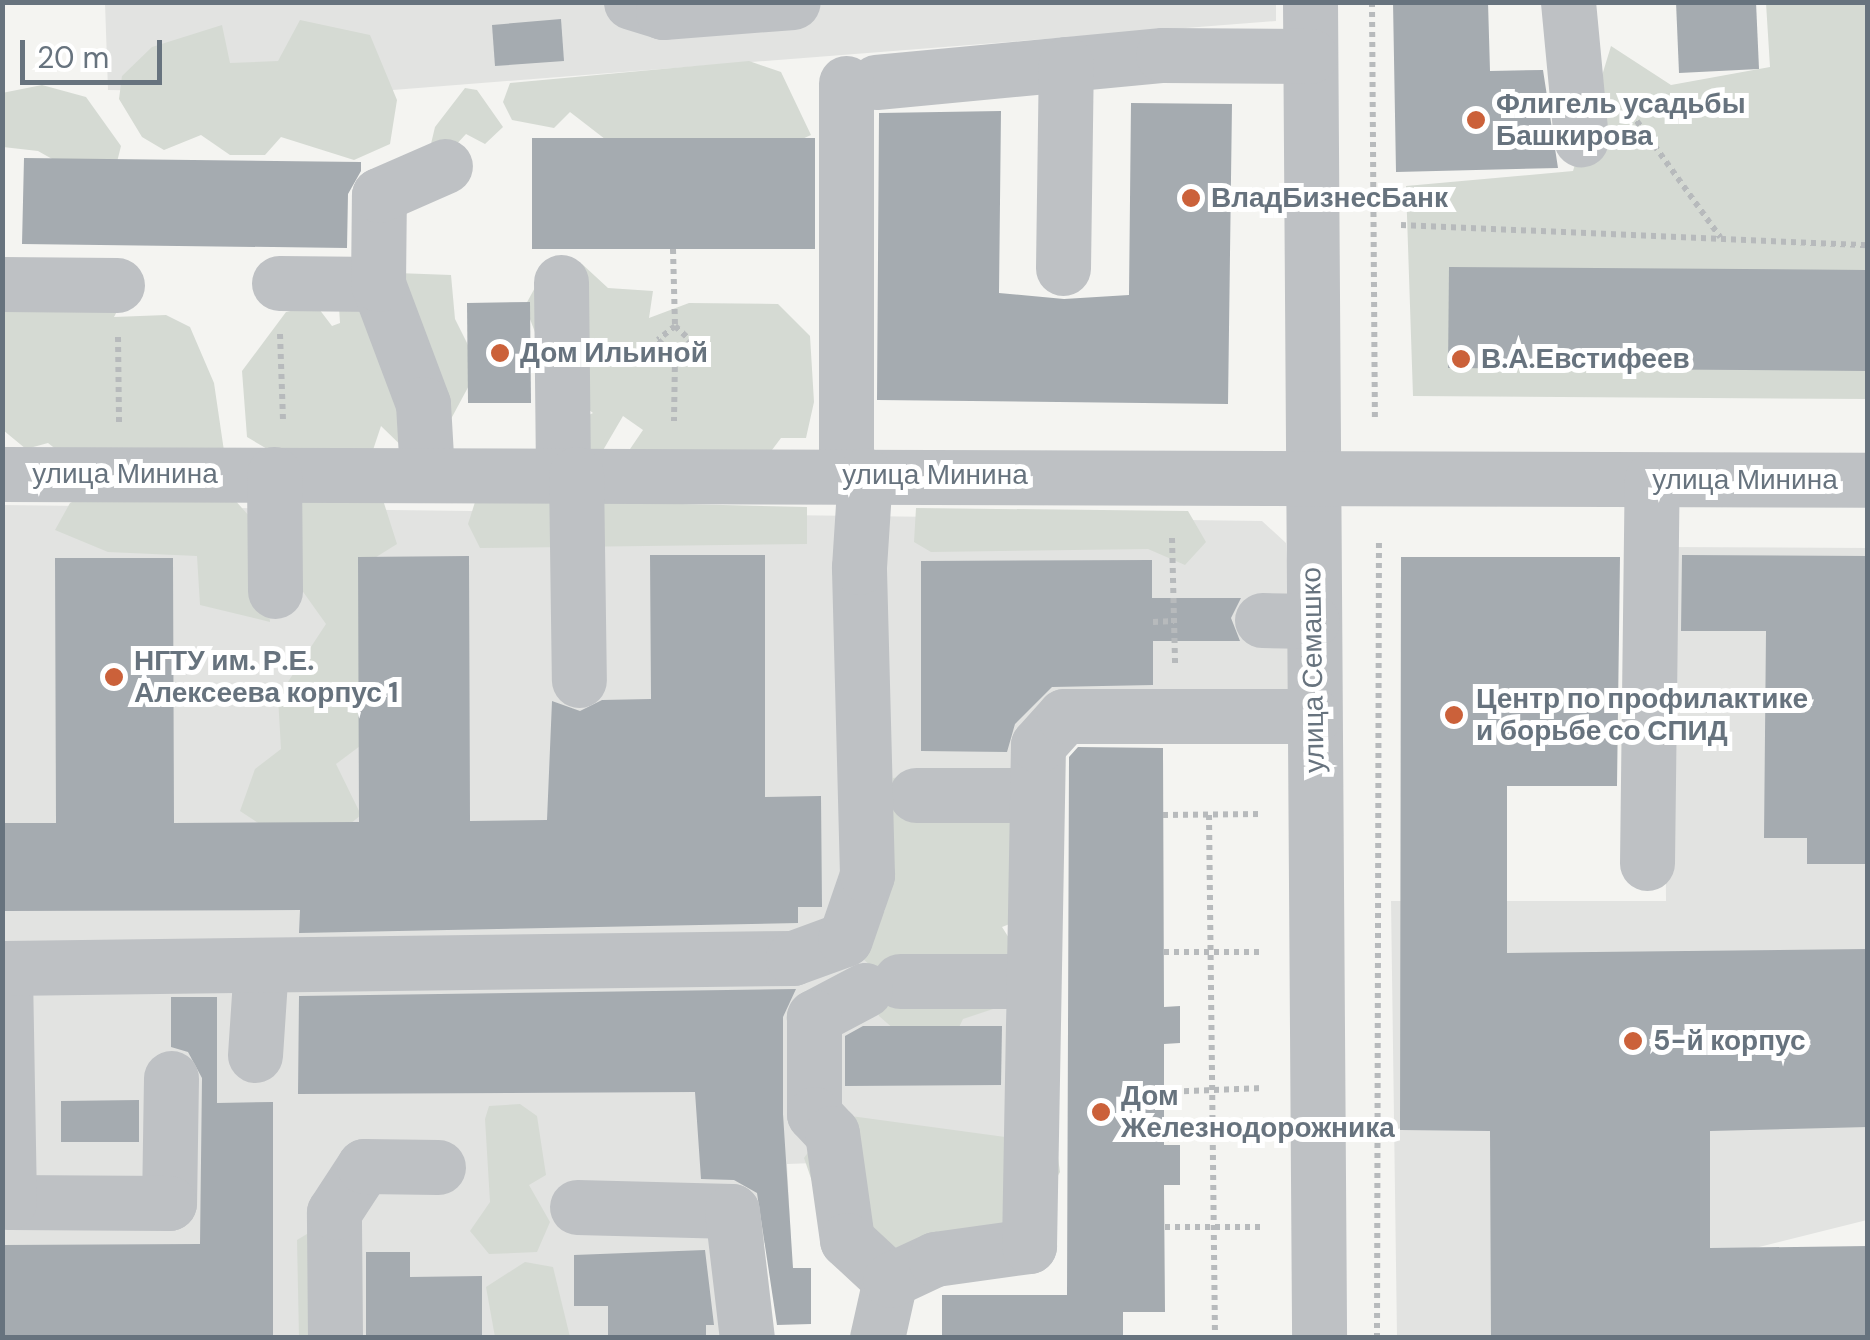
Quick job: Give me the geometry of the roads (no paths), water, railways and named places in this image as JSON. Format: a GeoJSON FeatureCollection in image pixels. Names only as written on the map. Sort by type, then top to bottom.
{"type":"FeatureCollection","features":[{"type":"Feature","properties":{"kind":"street"},"geometry":{"type":"LineString","coordinates":[[631,2],[663,12],[793,2]]}},
{"type":"Feature","properties":{"kind":"street"},"geometry":{"type":"LineString","coordinates":[[1568,2],[1581,139]]}},
{"type":"Feature","properties":{"kind":"street"},"geometry":{"type":"LineString","coordinates":[[171,1078],[170,1204],[9,1202],[5,968],[793,958],[846,939],[867,874],[856,475],[861,82],[1066,64],[1310,29]]}},
{"type":"Feature","properties":{"kind":"street","name":"улица Семашко"},"geometry":{"type":"LineString","coordinates":[[1310,29],[1311,476],[1288,620],[1314,716],[1319,1338]]}},
{"type":"Feature","properties":{"kind":"street"},"geometry":{"type":"LineString","coordinates":[[1063,268],[1066,64]]}},
{"type":"Feature","properties":{"kind":"street"},"geometry":{"type":"LineString","coordinates":[[426,474],[423,404],[378,284],[380,195],[445,166]]}},
{"type":"Feature","properties":{"kind":"street"},"geometry":{"type":"LineString","coordinates":[[561,282],[579,680]]}},
{"type":"Feature","properties":{"kind":"street"},"geometry":{"type":"LineString","coordinates":[[279,283],[378,284]]}},
{"type":"Feature","properties":{"kind":"street"},"geometry":{"type":"LineString","coordinates":[[2,284],[117,285]]}},
{"type":"Feature","properties":{"kind":"street","name":"улица Минина"},"geometry":{"type":"LineString","coordinates":[[2,474],[1868,480]]}},
{"type":"Feature","properties":{"kind":"street"},"geometry":{"type":"LineString","coordinates":[[274,474],[275,591]]}},
{"type":"Feature","properties":{"kind":"street"},"geometry":{"type":"LineString","coordinates":[[1646,863],[1652,480]]}},
{"type":"Feature","properties":{"kind":"street"},"geometry":{"type":"LineString","coordinates":[[890,1280],[935,1259],[1029,1246],[1032,795],[1038,744],[1064,716],[1314,716]]}},
{"type":"Feature","properties":{"kind":"street"},"geometry":{"type":"LineString","coordinates":[[916,796],[1032,795]]}},
{"type":"Feature","properties":{"kind":"street"},"geometry":{"type":"LineString","coordinates":[[255,1055],[260,965]]}},
{"type":"Feature","properties":{"kind":"street"},"geometry":{"type":"LineString","coordinates":[[890,1280],[846,1240],[832,1134],[814,1114],[814,1016],[882,986],[1031,982]]}},
{"type":"Feature","properties":{"kind":"street"},"geometry":{"type":"LineString","coordinates":[[335,1338],[334,1212],[364,1166],[438,1167]]}},
{"type":"Feature","properties":{"kind":"street"},"geometry":{"type":"LineString","coordinates":[[577,1208],[732,1212],[747,1338]]}},
{"type":"Feature","properties":{"kind":"street"},"geometry":{"type":"LineString","coordinates":[[877,1338],[890,1280]]}},
{"type":"Feature","properties":{"kind":"place","name":"Флигель усадьбы Башкирова"},"geometry":{"type":"Point","coordinates":[1476,120]}},
{"type":"Feature","properties":{"kind":"place","name":"ВладБизнесБанк"},"geometry":{"type":"Point","coordinates":[1191,198]}},
{"type":"Feature","properties":{"kind":"place","name":"Дом Ильиной"},"geometry":{"type":"Point","coordinates":[500,353]}},
{"type":"Feature","properties":{"kind":"place","name":"В.А.Евстифеев"},"geometry":{"type":"Point","coordinates":[1461,359]}},
{"type":"Feature","properties":{"kind":"place","name":"НГТУ им. Р.Е. Алексеева корпус 1"},"geometry":{"type":"Point","coordinates":[114,677]}},
{"type":"Feature","properties":{"kind":"place","name":"Центр по профилактике и борьбе со СПИД"},"geometry":{"type":"Point","coordinates":[1454,715]}},
{"type":"Feature","properties":{"kind":"place","name":"5-й корпус"},"geometry":{"type":"Point","coordinates":[1633,1041]}},
{"type":"Feature","properties":{"kind":"place","name":"Дом Железнодорожника"},"geometry":{"type":"Point","coordinates":[1101,1112]}}]}
